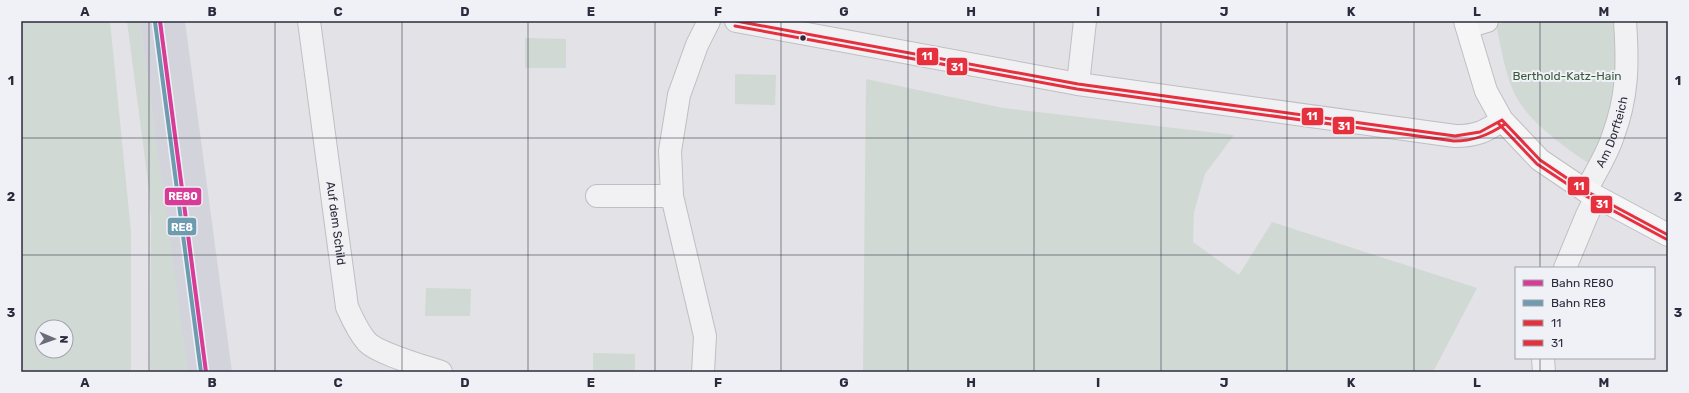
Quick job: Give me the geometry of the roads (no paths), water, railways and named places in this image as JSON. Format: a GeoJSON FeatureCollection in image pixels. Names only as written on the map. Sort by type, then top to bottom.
{"type":"FeatureCollection","features":[{"type":"Feature","properties":{"kind":"main road"},"geometry":{"type":"LineString","coordinates":[[1473,23],[1486,91],[1502,120],[1540,160],[1591,194],[1668,235]]}},
{"type":"Feature","properties":{"kind":"street","name":"Auf dem Schild"},"geometry":{"type":"LineString","coordinates":[[309,21],[347,307],[353,320],[367,342],[392,356],[441,372]]}},
{"type":"Feature","properties":{"kind":"street"},"geometry":{"type":"LineString","coordinates":[[703,372],[705,336],[672,196],[670,151],[679,95],[697,45],[709,21]]}},
{"type":"Feature","properties":{"kind":"street"},"geometry":{"type":"LineString","coordinates":[[736,21],[1078,84],[1455,136],[1469,136],[1485,132],[1502,120]]}},
{"type":"Feature","properties":{"kind":"street"},"geometry":{"type":"LineString","coordinates":[[1078,84],[1085,21]]}},
{"type":"Feature","properties":{"kind":"street","name":"Am Dorfteich"},"geometry":{"type":"LineString","coordinates":[[1565,267],[1587,215],[1591,194],[1613,137],[1624,95],[1628,61],[1625,21]]}},
{"type":"Feature","properties":{"kind":"street"},"geometry":{"type":"LineString","coordinates":[[597,196],[672,196]]}},
{"type":"Feature","properties":{"kind":"street"},"geometry":{"type":"LineString","coordinates":[[1543,359],[1544,372]]}},
{"type":"Feature","properties":{"kind":"rail line","name":"RE80"},"geometry":{"type":"LineString","coordinates":[[160,21],[206,372]]}},
{"type":"Feature","properties":{"kind":"rail line","name":"RE8"},"geometry":{"type":"LineString","coordinates":[[155,22],[201,372]]}},
{"type":"Feature","properties":{"kind":"park label","name":"Berthold-Katz-Hain"},"geometry":{"type":"Point","coordinates":[1567,76]}}]}
